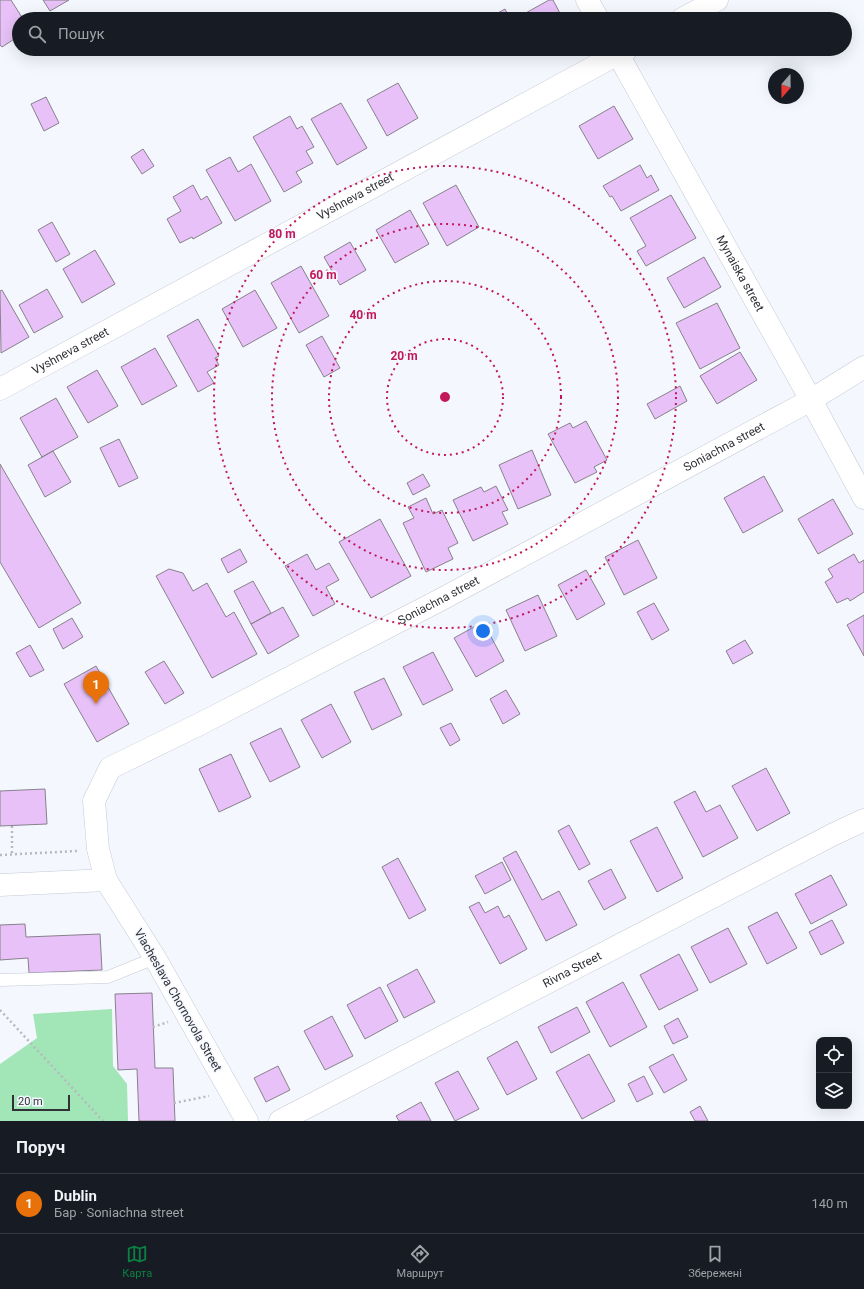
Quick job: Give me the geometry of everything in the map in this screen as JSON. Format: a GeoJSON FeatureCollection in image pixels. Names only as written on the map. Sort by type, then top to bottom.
{"type":"FeatureCollection","features":[{"type":"Feature","properties":{"kind":"street"},"geometry":{"type":"LineString","coordinates":[[587,0],[594,12]]}},
{"type":"Feature","properties":{"kind":"street"},"geometry":{"type":"LineString","coordinates":[[695,12],[717,0]]}},
{"type":"Feature","properties":{"kind":"street","name":"Vyshneva street"},"geometry":{"type":"LineString","coordinates":[[0,389],[611,56]]}},
{"type":"Feature","properties":{"kind":"street","name":"Mynaiska street"},"geometry":{"type":"LineString","coordinates":[[623,56],[864,498]]}},
{"type":"Feature","properties":{"kind":"street","name":"Soniachna street"},"geometry":{"type":"LineString","coordinates":[[106,880],[98,850],[94,801],[110,768],[202,723],[442,599],[811,400],[864,367]]}},
{"type":"Feature","properties":{"kind":"street","name":"Rivna Street"},"geometry":{"type":"LineString","coordinates":[[280,1121],[820,841],[864,820]]}},
{"type":"Feature","properties":{"kind":"street"},"geometry":{"type":"LineString","coordinates":[[0,885],[106,880]]}},
{"type":"Feature","properties":{"kind":"street","name":"Viacheslava Chornovola Street"},"geometry":{"type":"LineString","coordinates":[[106,880],[156,958],[247,1121]]}},
{"type":"Feature","properties":{"kind":"lane"},"geometry":{"type":"LineString","coordinates":[[0,980],[108,977],[156,958]]}},
{"type":"Feature","properties":{"kind":"path"},"geometry":{"type":"LineString","coordinates":[[12,826],[12,854]]}},
{"type":"Feature","properties":{"kind":"path"},"geometry":{"type":"LineString","coordinates":[[0,854],[98,850]]}},
{"type":"Feature","properties":{"kind":"path"},"geometry":{"type":"LineString","coordinates":[[0,1010],[103,1121]]}},
{"type":"Feature","properties":{"kind":"path"},"geometry":{"type":"LineString","coordinates":[[174,1103],[231,1091]]}},
{"type":"Feature","properties":{"kind":"green space"},"geometry":{"type":"Polygon","coordinates":[[[112,1009],[113,1066],[127,1084],[128,1121],[0,1121],[0,1064],[37,1038],[33,1014],[112,1009]]]}},
{"type":"Feature","properties":{"kind":"building"},"geometry":{"type":"Polygon","coordinates":[[[0,0],[11,0],[19,12],[12,12],[12,41],[2,47],[0,45],[0,0]]]}},
{"type":"Feature","properties":{"kind":"building"},"geometry":{"type":"Polygon","coordinates":[[[43,0],[69,0],[50,11],[43,0]]]}},
{"type":"Feature","properties":{"kind":"building"},"geometry":{"type":"Polygon","coordinates":[[[549,0],[553,0],[559,12],[528,12],[549,0]]]}},
{"type":"Feature","properties":{"kind":"building"},"geometry":{"type":"Polygon","coordinates":[[[505,9],[506,12],[500,12],[505,9]]]}},
{"type":"Feature","properties":{"kind":"building"},"geometry":{"type":"Polygon","coordinates":[[[398,83],[418,118],[387,136],[367,100],[398,83]]]}},
{"type":"Feature","properties":{"kind":"building"},"geometry":{"type":"Polygon","coordinates":[[[46,97],[59,123],[44,131],[31,104],[46,97]]]}},
{"type":"Feature","properties":{"kind":"building"},"geometry":{"type":"Polygon","coordinates":[[[341,103],[367,148],[337,165],[311,119],[341,103]]]}},
{"type":"Feature","properties":{"kind":"building"},"geometry":{"type":"Polygon","coordinates":[[[614,106],[633,139],[598,159],[579,126],[614,106]]]}},
{"type":"Feature","properties":{"kind":"building"},"geometry":{"type":"Polygon","coordinates":[[[290,116],[297,129],[302,126],[314,147],[306,151],[313,163],[296,172],[302,182],[284,192],[253,137],[290,116]]]}},
{"type":"Feature","properties":{"kind":"building"},"geometry":{"type":"Polygon","coordinates":[[[143,149],[154,166],[142,174],[131,157],[143,149]]]}},
{"type":"Feature","properties":{"kind":"building"},"geometry":{"type":"Polygon","coordinates":[[[230,157],[238,172],[251,164],[271,201],[235,221],[206,170],[230,157]]]}},
{"type":"Feature","properties":{"kind":"building"},"geometry":{"type":"Polygon","coordinates":[[[640,165],[647,178],[651,175],[659,190],[621,211],[612,196],[610,197],[603,186],[640,165]]]}},
{"type":"Feature","properties":{"kind":"building"},"geometry":{"type":"Polygon","coordinates":[[[193,185],[201,200],[207,196],[222,223],[193,239],[192,237],[180,243],[167,219],[181,211],[173,197],[193,185]]]}},
{"type":"Feature","properties":{"kind":"building"},"geometry":{"type":"Polygon","coordinates":[[[456,185],[479,227],[447,246],[423,203],[456,185]]]}},
{"type":"Feature","properties":{"kind":"building"},"geometry":{"type":"Polygon","coordinates":[[[671,195],[696,238],[646,266],[637,251],[646,246],[630,218],[671,195]]]}},
{"type":"Feature","properties":{"kind":"building"},"geometry":{"type":"Polygon","coordinates":[[[410,210],[429,244],[395,263],[376,230],[410,210]]]}},
{"type":"Feature","properties":{"kind":"building"},"geometry":{"type":"Polygon","coordinates":[[[52,222],[70,254],[56,262],[38,230],[52,222]]]}},
{"type":"Feature","properties":{"kind":"building"},"geometry":{"type":"Polygon","coordinates":[[[350,242],[366,270],[340,285],[324,257],[350,242]]]}},
{"type":"Feature","properties":{"kind":"building"},"geometry":{"type":"Polygon","coordinates":[[[95,250],[115,284],[82,303],[63,269],[95,250]]]}},
{"type":"Feature","properties":{"kind":"building"},"geometry":{"type":"Polygon","coordinates":[[[704,257],[721,287],[684,308],[667,278],[704,257]]]}},
{"type":"Feature","properties":{"kind":"building"},"geometry":{"type":"Polygon","coordinates":[[[301,266],[329,316],[299,333],[271,283],[301,266]]]}},
{"type":"Feature","properties":{"kind":"building"},"geometry":{"type":"Polygon","coordinates":[[[47,289],[63,317],[34,333],[19,305],[47,289]]]}},
{"type":"Feature","properties":{"kind":"building"},"geometry":{"type":"Polygon","coordinates":[[[2,290],[29,337],[1,353],[0,291],[2,290]]]}},
{"type":"Feature","properties":{"kind":"building"},"geometry":{"type":"Polygon","coordinates":[[[255,290],[277,328],[243,347],[222,309],[255,290]]]}},
{"type":"Feature","properties":{"kind":"building"},"geometry":{"type":"Polygon","coordinates":[[[717,303],[740,348],[700,369],[676,323],[717,303]]]}},
{"type":"Feature","properties":{"kind":"building"},"geometry":{"type":"Polygon","coordinates":[[[198,319],[219,356],[215,358],[219,365],[207,372],[214,383],[198,392],[167,336],[198,319]]]}},
{"type":"Feature","properties":{"kind":"building"},"geometry":{"type":"Polygon","coordinates":[[[322,336],[340,368],[324,377],[306,345],[322,336]]]}},
{"type":"Feature","properties":{"kind":"building"},"geometry":{"type":"Polygon","coordinates":[[[155,348],[177,386],[142,405],[121,367],[155,348]]]}},
{"type":"Feature","properties":{"kind":"building"},"geometry":{"type":"Polygon","coordinates":[[[740,352],[757,380],[717,404],[700,376],[740,352]]]}},
{"type":"Feature","properties":{"kind":"building"},"geometry":{"type":"Polygon","coordinates":[[[97,370],[118,406],[88,423],[67,387],[97,370]]]}},
{"type":"Feature","properties":{"kind":"building"},"geometry":{"type":"Polygon","coordinates":[[[680,386],[687,401],[655,419],[647,404],[680,386]]]}},
{"type":"Feature","properties":{"kind":"building"},"geometry":{"type":"Polygon","coordinates":[[[56,398],[78,437],[42,457],[20,418],[56,398]]]}},
{"type":"Feature","properties":{"kind":"building"},"geometry":{"type":"Polygon","coordinates":[[[586,421],[607,460],[594,467],[597,472],[575,483],[548,434],[570,423],[573,428],[586,421]]]}},
{"type":"Feature","properties":{"kind":"building"},"geometry":{"type":"Polygon","coordinates":[[[119,439],[138,478],[119,487],[100,448],[119,439]]]}},
{"type":"Feature","properties":{"kind":"building"},"geometry":{"type":"Polygon","coordinates":[[[532,450],[551,495],[518,509],[499,465],[532,450]]]}},
{"type":"Feature","properties":{"kind":"building"},"geometry":{"type":"Polygon","coordinates":[[[53,451],[71,482],[45,497],[28,465],[53,451]]]}},
{"type":"Feature","properties":{"kind":"building"},"geometry":{"type":"Polygon","coordinates":[[[0,464],[81,603],[39,628],[0,562],[0,464]]]}},
{"type":"Feature","properties":{"kind":"building"},"geometry":{"type":"Polygon","coordinates":[[[423,474],[430,486],[413,495],[407,483],[423,474]]]}},
{"type":"Feature","properties":{"kind":"building"},"geometry":{"type":"Polygon","coordinates":[[[764,476],[783,511],[743,533],[724,498],[764,476]]]}},
{"type":"Feature","properties":{"kind":"building"},"geometry":{"type":"Polygon","coordinates":[[[496,486],[508,510],[502,512],[508,524],[473,541],[453,500],[481,487],[484,492],[496,486]]]}},
{"type":"Feature","properties":{"kind":"building"},"geometry":{"type":"Polygon","coordinates":[[[426,498],[433,514],[442,510],[458,543],[448,548],[453,559],[426,572],[403,523],[414,518],[408,507],[426,498]]]}},
{"type":"Feature","properties":{"kind":"building"},"geometry":{"type":"Polygon","coordinates":[[[833,499],[853,534],[818,554],[798,519],[833,499]]]}},
{"type":"Feature","properties":{"kind":"building"},"geometry":{"type":"Polygon","coordinates":[[[380,519],[411,576],[371,598],[339,542],[380,519]]]}},
{"type":"Feature","properties":{"kind":"building"},"geometry":{"type":"Polygon","coordinates":[[[638,540],[657,578],[624,595],[605,557],[638,540]]]}},
{"type":"Feature","properties":{"kind":"building"},"geometry":{"type":"Polygon","coordinates":[[[240,549],[247,562],[228,573],[221,559],[240,549]]]}},
{"type":"Feature","properties":{"kind":"building"},"geometry":{"type":"Polygon","coordinates":[[[307,554],[316,570],[329,563],[339,580],[326,587],[335,604],[313,616],[285,566],[307,554]]]}},
{"type":"Feature","properties":{"kind":"building"},"geometry":{"type":"Polygon","coordinates":[[[854,554],[859,563],[864,560],[864,592],[850,601],[848,598],[837,603],[825,582],[833,577],[828,569],[854,554]]]}},
{"type":"Feature","properties":{"kind":"building"},"geometry":{"type":"Polygon","coordinates":[[[169,569],[183,573],[193,591],[207,583],[226,617],[234,612],[257,654],[212,678],[156,576],[169,569]]]}},
{"type":"Feature","properties":{"kind":"building"},"geometry":{"type":"Polygon","coordinates":[[[586,570],[605,604],[577,620],[558,585],[586,570]]]}},
{"type":"Feature","properties":{"kind":"building"},"geometry":{"type":"Polygon","coordinates":[[[253,581],[271,613],[251,624],[234,591],[253,581]]]}},
{"type":"Feature","properties":{"kind":"building"},"geometry":{"type":"Polygon","coordinates":[[[538,595],[557,636],[525,651],[506,610],[538,595]]]}},
{"type":"Feature","properties":{"kind":"building"},"geometry":{"type":"Polygon","coordinates":[[[654,603],[669,630],[652,640],[637,612],[654,603]]]}},
{"type":"Feature","properties":{"kind":"building"},"geometry":{"type":"Polygon","coordinates":[[[283,607],[299,636],[268,654],[251,624],[283,607]]]}},
{"type":"Feature","properties":{"kind":"building"},"geometry":{"type":"Polygon","coordinates":[[[864,615],[864,656],[847,625],[864,615]]]}},
{"type":"Feature","properties":{"kind":"building"},"geometry":{"type":"Polygon","coordinates":[[[72,618],[83,637],[63,649],[53,629],[72,618]]]}},
{"type":"Feature","properties":{"kind":"building"},"geometry":{"type":"Polygon","coordinates":[[[483,622],[504,661],[476,677],[454,638],[483,622]]]}},
{"type":"Feature","properties":{"kind":"building"},"geometry":{"type":"Polygon","coordinates":[[[745,640],[753,653],[733,664],[726,651],[745,640]]]}},
{"type":"Feature","properties":{"kind":"building"},"geometry":{"type":"Polygon","coordinates":[[[30,645],[44,670],[30,677],[16,653],[30,645]]]}},
{"type":"Feature","properties":{"kind":"building"},"geometry":{"type":"Polygon","coordinates":[[[433,652],[453,690],[423,705],[403,667],[433,652]]]}},
{"type":"Feature","properties":{"kind":"building"},"geometry":{"type":"Polygon","coordinates":[[[164,661],[184,693],[165,704],[145,672],[164,661]]]}},
{"type":"Feature","properties":{"kind":"building"},"geometry":{"type":"Polygon","coordinates":[[[96,666],[129,724],[97,742],[64,684],[96,666]]]}},
{"type":"Feature","properties":{"kind":"building"},"geometry":{"type":"Polygon","coordinates":[[[384,678],[402,715],[372,730],[354,692],[384,678]]]}},
{"type":"Feature","properties":{"kind":"building"},"geometry":{"type":"Polygon","coordinates":[[[506,690],[520,714],[503,724],[490,699],[506,690]]]}},
{"type":"Feature","properties":{"kind":"building"},"geometry":{"type":"Polygon","coordinates":[[[331,704],[351,742],[322,758],[301,720],[331,704]]]}},
{"type":"Feature","properties":{"kind":"building"},"geometry":{"type":"Polygon","coordinates":[[[451,723],[460,740],[450,746],[440,728],[451,723]]]}},
{"type":"Feature","properties":{"kind":"building"},"geometry":{"type":"Polygon","coordinates":[[[281,728],[300,767],[270,782],[250,743],[281,728]]]}},
{"type":"Feature","properties":{"kind":"building"},"geometry":{"type":"Polygon","coordinates":[[[231,754],[251,797],[219,812],[199,769],[231,754]]]}},
{"type":"Feature","properties":{"kind":"building"},"geometry":{"type":"Polygon","coordinates":[[[766,768],[790,813],[757,831],[732,786],[766,768]]]}},
{"type":"Feature","properties":{"kind":"building"},"geometry":{"type":"Polygon","coordinates":[[[45,789],[47,824],[0,826],[0,791],[45,789]]]}},
{"type":"Feature","properties":{"kind":"building"},"geometry":{"type":"Polygon","coordinates":[[[695,791],[706,812],[720,805],[738,838],[703,857],[674,802],[695,791]]]}},
{"type":"Feature","properties":{"kind":"building"},"geometry":{"type":"Polygon","coordinates":[[[569,825],[590,864],[579,870],[558,831],[569,825]]]}},
{"type":"Feature","properties":{"kind":"building"},"geometry":{"type":"Polygon","coordinates":[[[657,827],[683,878],[657,892],[630,841],[657,827]]]}},
{"type":"Feature","properties":{"kind":"building"},"geometry":{"type":"Polygon","coordinates":[[[516,851],[542,900],[559,891],[577,925],[546,941],[503,858],[516,851]]]}},
{"type":"Feature","properties":{"kind":"building"},"geometry":{"type":"Polygon","coordinates":[[[398,858],[426,910],[409,919],[382,867],[398,858]]]}},
{"type":"Feature","properties":{"kind":"building"},"geometry":{"type":"Polygon","coordinates":[[[502,862],[511,880],[485,894],[475,876],[502,862]]]}},
{"type":"Feature","properties":{"kind":"building"},"geometry":{"type":"Polygon","coordinates":[[[611,869],[626,898],[604,910],[588,881],[611,869]]]}},
{"type":"Feature","properties":{"kind":"building"},"geometry":{"type":"Polygon","coordinates":[[[831,875],[847,905],[811,924],[795,894],[831,875]]]}},
{"type":"Feature","properties":{"kind":"building"},"geometry":{"type":"Polygon","coordinates":[[[479,902],[485,913],[498,906],[504,918],[509,915],[527,949],[500,964],[469,907],[479,902]]]}},
{"type":"Feature","properties":{"kind":"building"},"geometry":{"type":"Polygon","coordinates":[[[777,912],[797,948],[767,964],[748,927],[777,912]]]}},
{"type":"Feature","properties":{"kind":"building"},"geometry":{"type":"Polygon","coordinates":[[[832,920],[844,943],[821,955],[809,932],[832,920]]]}},
{"type":"Feature","properties":{"kind":"building"},"geometry":{"type":"Polygon","coordinates":[[[25,924],[26,937],[100,934],[102,970],[29,973],[28,958],[0,960],[0,925],[25,924]]]}},
{"type":"Feature","properties":{"kind":"building"},"geometry":{"type":"Polygon","coordinates":[[[728,928],[747,964],[710,983],[691,947],[728,928]]]}},
{"type":"Feature","properties":{"kind":"building"},"geometry":{"type":"Polygon","coordinates":[[[679,954],[698,990],[659,1010],[640,975],[679,954]]]}},
{"type":"Feature","properties":{"kind":"building"},"geometry":{"type":"Polygon","coordinates":[[[417,969],[435,1002],[404,1018],[387,985],[417,969]]]}},
{"type":"Feature","properties":{"kind":"building"},"geometry":{"type":"Polygon","coordinates":[[[623,982],[647,1027],[610,1047],[586,1002],[623,982]]]}},
{"type":"Feature","properties":{"kind":"building"},"geometry":{"type":"Polygon","coordinates":[[[380,987],[398,1021],[365,1039],[347,1005],[380,987]]]}},
{"type":"Feature","properties":{"kind":"building"},"geometry":{"type":"Polygon","coordinates":[[[152,993],[155,1068],[173,1068],[175,1121],[139,1121],[137,1069],[118,1070],[115,994],[152,993]]]}},
{"type":"Feature","properties":{"kind":"building"},"geometry":{"type":"Polygon","coordinates":[[[577,1007],[590,1032],[551,1053],[538,1027],[577,1007]]]}},
{"type":"Feature","properties":{"kind":"building"},"geometry":{"type":"Polygon","coordinates":[[[332,1016],[353,1056],[325,1070],[304,1031],[332,1016]]]}},
{"type":"Feature","properties":{"kind":"building"},"geometry":{"type":"Polygon","coordinates":[[[678,1018],[688,1037],[673,1044],[664,1026],[678,1018]]]}},
{"type":"Feature","properties":{"kind":"building"},"geometry":{"type":"Polygon","coordinates":[[[517,1041],[537,1079],[507,1095],[487,1058],[517,1041]]]}},
{"type":"Feature","properties":{"kind":"building"},"geometry":{"type":"Polygon","coordinates":[[[589,1054],[615,1101],[582,1119],[556,1072],[589,1054]]]}},
{"type":"Feature","properties":{"kind":"building"},"geometry":{"type":"Polygon","coordinates":[[[673,1054],[687,1080],[664,1093],[649,1067],[673,1054]]]}},
{"type":"Feature","properties":{"kind":"building"},"geometry":{"type":"Polygon","coordinates":[[[278,1066],[290,1090],[266,1102],[254,1078],[278,1066]]]}},
{"type":"Feature","properties":{"kind":"building"},"geometry":{"type":"Polygon","coordinates":[[[458,1071],[479,1109],[455,1121],[435,1083],[458,1071]]]}},
{"type":"Feature","properties":{"kind":"building"},"geometry":{"type":"Polygon","coordinates":[[[644,1076],[653,1094],[637,1102],[628,1084],[644,1076]]]}},
{"type":"Feature","properties":{"kind":"building"},"geometry":{"type":"Polygon","coordinates":[[[421,1102],[431,1121],[399,1121],[396,1116],[421,1102]]]}},
{"type":"Feature","properties":{"kind":"building"},"geometry":{"type":"Polygon","coordinates":[[[700,1106],[708,1121],[695,1121],[690,1112],[700,1106]]]}},
{"type":"Feature","properties":{"kind":"place","name":"Dublin"},"geometry":{"type":"Point","coordinates":[96,704]}}]}
